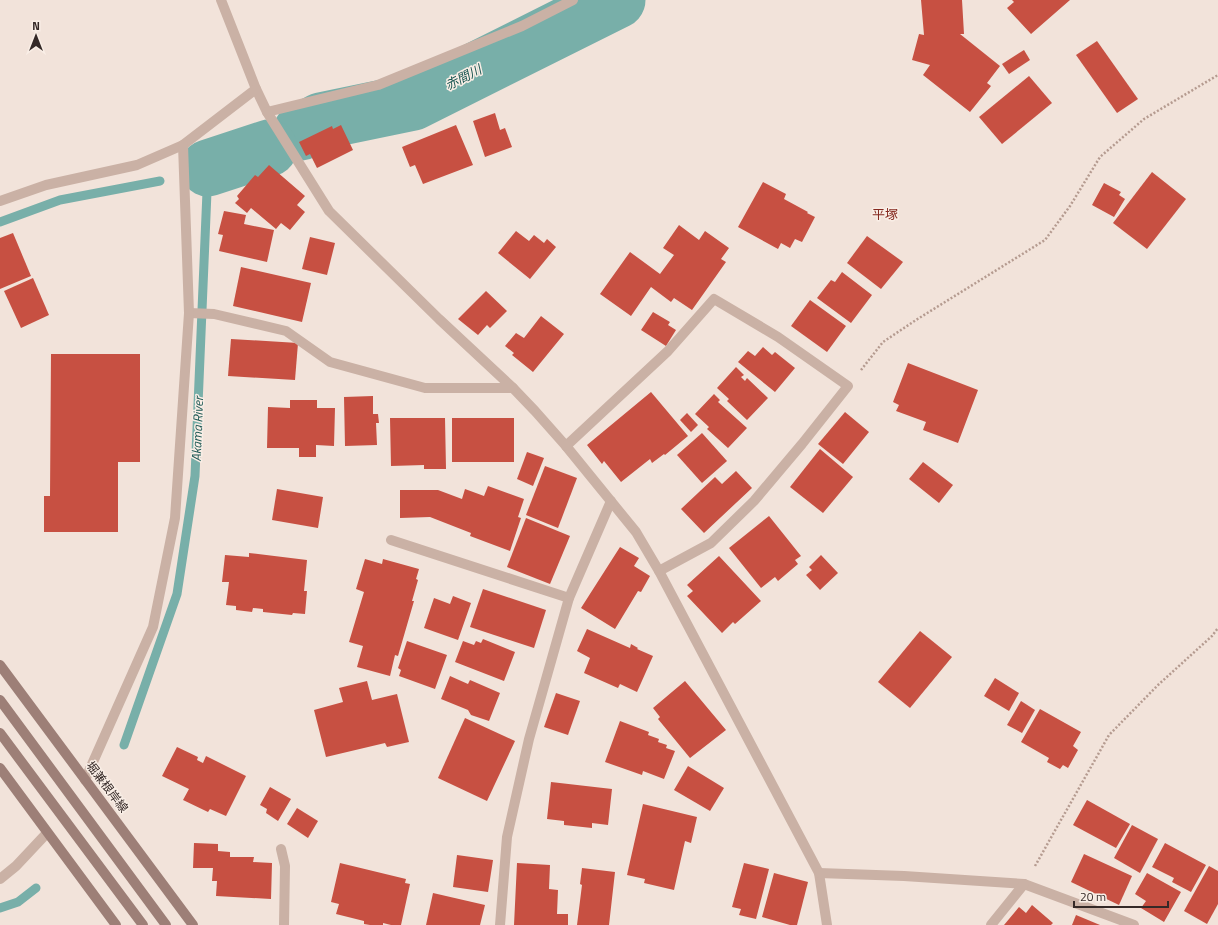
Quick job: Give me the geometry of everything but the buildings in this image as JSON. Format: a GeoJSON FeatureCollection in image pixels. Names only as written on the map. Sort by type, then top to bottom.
{"type":"FeatureCollection","features":[{"type":"Feature","properties":{"kind":"main road","name":"堀兼根岸線"},"geometry":{"type":"LineString","coordinates":[[0,665],[193,925]]}},
{"type":"Feature","properties":{"kind":"main road"},"geometry":{"type":"LineString","coordinates":[[0,700],[166,925]]}},
{"type":"Feature","properties":{"kind":"main road"},"geometry":{"type":"LineString","coordinates":[[0,733],[143,925]]}},
{"type":"Feature","properties":{"kind":"main road"},"geometry":{"type":"LineString","coordinates":[[0,768],[116,925]]}},
{"type":"Feature","properties":{"kind":"street"},"geometry":{"type":"LineString","coordinates":[[221,0],[256,89],[267,112],[329,211],[512,388],[566,446],[636,532],[659,571],[819,873],[827,925]]}},
{"type":"Feature","properties":{"kind":"street"},"geometry":{"type":"LineString","coordinates":[[267,112],[378,85],[522,26],[573,0]]}},
{"type":"Feature","properties":{"kind":"street"},"geometry":{"type":"LineString","coordinates":[[0,201],[46,185],[137,165],[183,145],[256,89]]}},
{"type":"Feature","properties":{"kind":"street"},"geometry":{"type":"LineString","coordinates":[[85,780],[152,627],[175,518],[189,313],[183,145]]}},
{"type":"Feature","properties":{"kind":"street"},"geometry":{"type":"LineString","coordinates":[[566,446],[668,351],[714,299],[778,337],[848,386],[754,501],[711,543],[659,571]]}},
{"type":"Feature","properties":{"kind":"street"},"geometry":{"type":"LineString","coordinates":[[189,313],[214,314],[286,331],[330,362],[425,388],[512,388]]}},
{"type":"Feature","properties":{"kind":"street"},"geometry":{"type":"LineString","coordinates":[[500,925],[507,837],[529,739],[569,598],[611,501]]}},
{"type":"Feature","properties":{"kind":"street"},"geometry":{"type":"LineString","coordinates":[[391,540],[569,598]]}},
{"type":"Feature","properties":{"kind":"street"},"geometry":{"type":"LineString","coordinates":[[0,879],[16,866],[47,833]]}},
{"type":"Feature","properties":{"kind":"street"},"geometry":{"type":"LineString","coordinates":[[282,849],[285,866],[284,925]]}},
{"type":"Feature","properties":{"kind":"street"},"geometry":{"type":"LineString","coordinates":[[819,873],[904,876],[1024,884],[1134,925]]}},
{"type":"Feature","properties":{"kind":"street"},"geometry":{"type":"LineString","coordinates":[[991,925],[1024,884]]}},
{"type":"Feature","properties":{"kind":"path"},"geometry":{"type":"LineString","coordinates":[[848,386],[883,342],[1045,240],[1070,206],[1100,157],[1144,119],[1218,75]]}},
{"type":"Feature","properties":{"kind":"path"},"geometry":{"type":"LineString","coordinates":[[1024,884],[1110,735],[1158,685],[1212,636],[1218,628]]}},
{"type":"Feature","properties":{"kind":"waterway","name":"赤間川"},"geometry":{"type":"LineString","coordinates":[[301,132],[321,121],[413,102],[617,0]]}},
{"type":"Feature","properties":{"kind":"waterway","name":"Akama River"},"geometry":{"type":"LineString","coordinates":[[208,168],[269,148]]}},
{"type":"Feature","properties":{"kind":"waterway","name":"Akama River"},"geometry":{"type":"LineString","coordinates":[[124,745],[177,594],[195,476],[208,168]]}},
{"type":"Feature","properties":{"kind":"waterway"},"geometry":{"type":"LineString","coordinates":[[0,222],[60,200],[160,181]]}},
{"type":"Feature","properties":{"kind":"waterway","name":"Akama River"},"geometry":{"type":"LineString","coordinates":[[0,908],[18,902],[36,888]]}},
{"type":"Feature","properties":{"kind":"district","name":"平塚"},"geometry":{"type":"Point","coordinates":[885,214]}}]}
